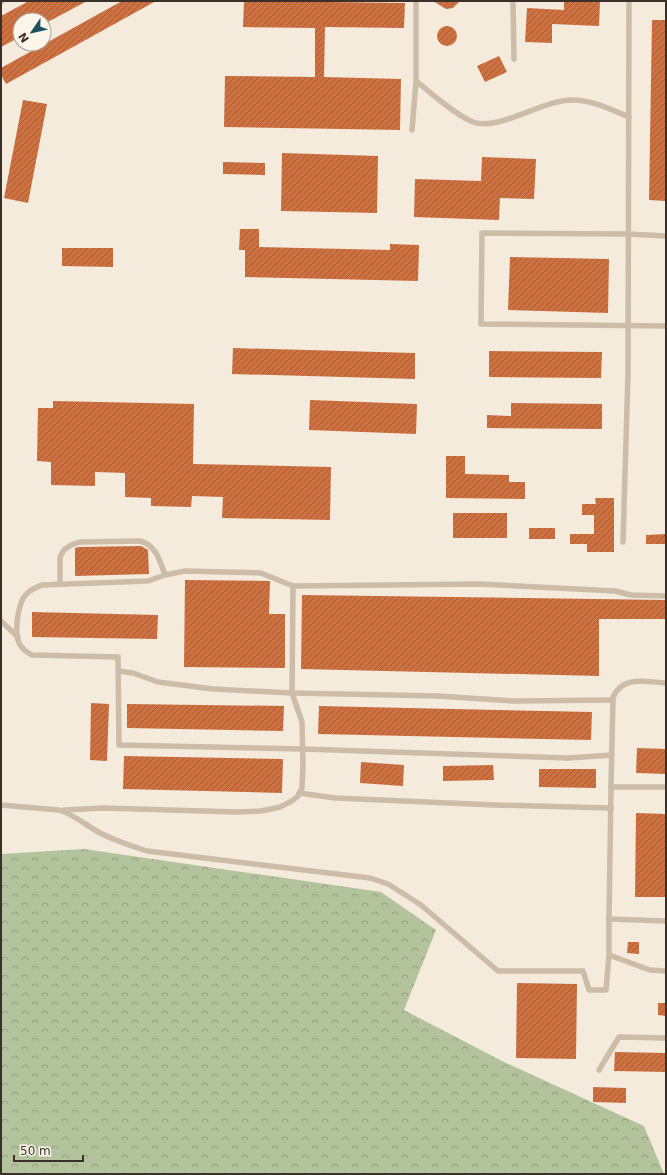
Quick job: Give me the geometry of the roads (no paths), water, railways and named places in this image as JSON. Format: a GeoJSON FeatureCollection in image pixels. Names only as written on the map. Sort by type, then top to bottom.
{"type":"FeatureCollection","features":[{"type":"Feature","properties":{"kind":"lane"},"geometry":{"type":"LineString","coordinates":[[412,130],[416,81],[416,1]]}},
{"type":"Feature","properties":{"kind":"lane"},"geometry":{"type":"LineString","coordinates":[[513,1],[514,59]]}},
{"type":"Feature","properties":{"kind":"lane"},"geometry":{"type":"LineString","coordinates":[[624,542],[628,326],[630,1]]}},
{"type":"Feature","properties":{"kind":"lane"},"geometry":{"type":"LineString","coordinates":[[416,81],[473,122],[483,124],[496,123],[548,104],[573,100],[598,105],[629,117]]}},
{"type":"Feature","properties":{"kind":"lane"},"geometry":{"type":"LineString","coordinates":[[666,236],[628,234],[482,233],[481,316],[481,324],[666,326]]}},
{"type":"Feature","properties":{"kind":"lane"},"geometry":{"type":"LineString","coordinates":[[60,584],[60,557],[64,550],[71,545],[80,542],[146,542],[155,552],[165,575]]}},
{"type":"Feature","properties":{"kind":"lane"},"geometry":{"type":"LineString","coordinates":[[612,755],[568,758],[303,749],[119,745],[118,657],[32,655],[25,652],[18,642],[17,626],[19,609],[24,597],[31,589],[42,585],[148,581],[165,575],[185,571],[261,573],[293,586],[479,584],[608,591],[631,596],[666,596]]}},
{"type":"Feature","properties":{"kind":"lane"},"geometry":{"type":"LineString","coordinates":[[1,805],[59,810],[103,808],[261,812],[280,807],[292,801],[302,788],[303,749],[302,722],[292,693],[293,586]]}},
{"type":"Feature","properties":{"kind":"lane"},"geometry":{"type":"LineString","coordinates":[[1,621],[18,636]]}},
{"type":"Feature","properties":{"kind":"lane"},"geometry":{"type":"LineString","coordinates":[[119,671],[133,673],[158,682],[213,689],[292,693],[438,696],[513,701],[613,700]]}},
{"type":"Feature","properties":{"kind":"lane"},"geometry":{"type":"LineString","coordinates":[[59,810],[67,812],[123,844],[147,851],[370,878],[388,884],[421,905],[498,971],[583,971],[589,990],[606,990],[609,955],[613,700],[616,690],[621,685],[629,682],[666,683]]}},
{"type":"Feature","properties":{"kind":"lane"},"geometry":{"type":"LineString","coordinates":[[611,787],[666,787]]}},
{"type":"Feature","properties":{"kind":"lane"},"geometry":{"type":"LineString","coordinates":[[299,793],[335,798],[495,805],[611,808]]}},
{"type":"Feature","properties":{"kind":"lane"},"geometry":{"type":"LineString","coordinates":[[609,919],[666,921]]}},
{"type":"Feature","properties":{"kind":"lane"},"geometry":{"type":"LineString","coordinates":[[609,955],[650,970],[666,972]]}},
{"type":"Feature","properties":{"kind":"lane"},"geometry":{"type":"LineString","coordinates":[[600,1070],[618,1037],[666,1038]]}}]}
